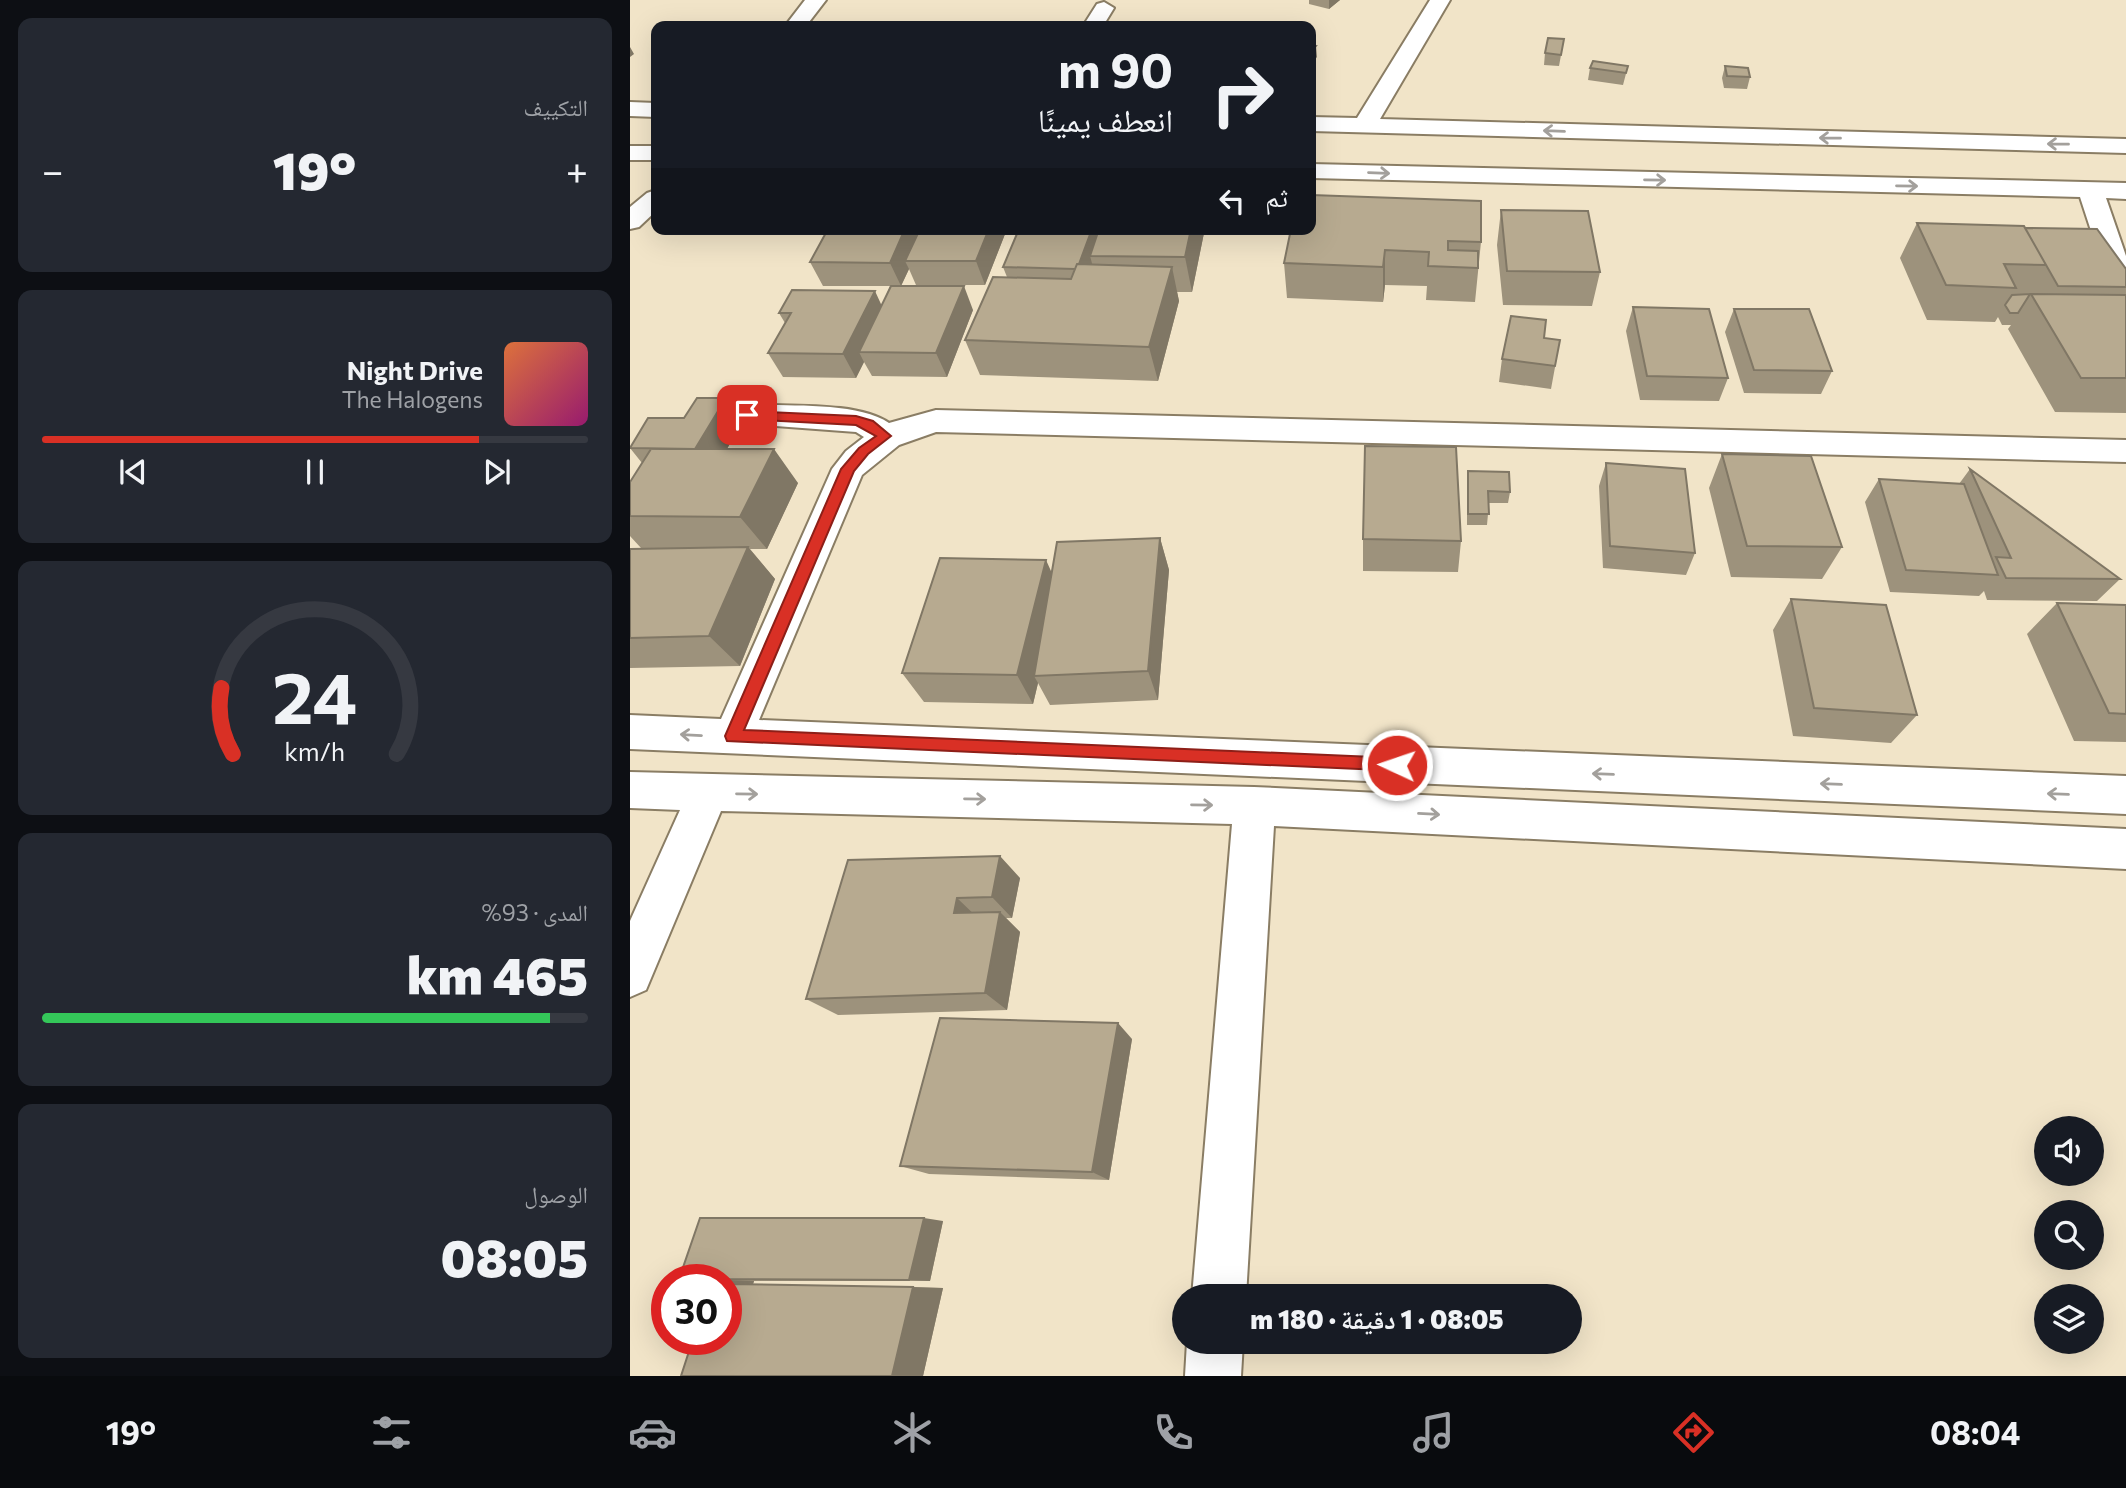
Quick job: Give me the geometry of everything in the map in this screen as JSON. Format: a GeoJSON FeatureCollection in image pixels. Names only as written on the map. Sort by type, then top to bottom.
{"type":"FeatureCollection","features":[{"type":"Feature","properties":{"kind":"street"},"geometry":{"type":"LineString","coordinates":[[799,21],[816,0]]}},
{"type":"Feature","properties":{"kind":"street"},"geometry":{"type":"LineString","coordinates":[[1364,126],[1440,0]]}},
{"type":"Feature","properties":{"kind":"street"},"geometry":{"type":"LineString","coordinates":[[1316,124],[2126,146]]}},
{"type":"Feature","properties":{"kind":"street"},"geometry":{"type":"LineString","coordinates":[[1434,174],[1452,160],[1455,152],[1454,143],[1441,128]]}},
{"type":"Feature","properties":{"kind":"street"},"geometry":{"type":"LineString","coordinates":[[1594,133],[1584,139],[1577,155],[1589,171],[1602,178]]}},
{"type":"Feature","properties":{"kind":"street"},"geometry":{"type":"LineString","coordinates":[[1316,171],[2126,191]]}},
{"type":"Feature","properties":{"kind":"street"},"geometry":{"type":"LineString","coordinates":[[2090,190],[2126,295]]}},
{"type":"Feature","properties":{"kind":"street"},"geometry":{"type":"LineString","coordinates":[[630,221],[651,202]]}},
{"type":"Feature","properties":{"kind":"street"},"geometry":{"type":"LineString","coordinates":[[747,415],[856,421],[869,424],[885,436]]}},
{"type":"Feature","properties":{"kind":"street"},"geometry":{"type":"LineString","coordinates":[[733,736],[848,469],[863,451],[885,436],[909,426],[936,421],[2126,451]]}},
{"type":"Feature","properties":{"kind":"street"},"geometry":{"type":"LineString","coordinates":[[630,732],[2126,794]]}},
{"type":"Feature","properties":{"kind":"street"},"geometry":{"type":"LineString","coordinates":[[630,790],[1254,806],[2126,849]]}},
{"type":"Feature","properties":{"kind":"street"},"geometry":{"type":"LineString","coordinates":[[630,974],[708,793]]}},
{"type":"Feature","properties":{"kind":"street"},"geometry":{"type":"LineString","coordinates":[[1220,1284],[1254,806]]}},
{"type":"Feature","properties":{"kind":"street"},"geometry":{"type":"LineString","coordinates":[[1213,1376],[1214,1354]]}},
{"type":"Feature","properties":{"kind":"building"},"geometry":{"type":"Polygon","coordinates":[[[1548,38],[1564,39],[1561,55],[1545,53],[1548,38]]]}},
{"type":"Feature","properties":{"kind":"building"},"geometry":{"type":"Polygon","coordinates":[[[1593,61],[1628,66],[1626,73],[1590,68],[1593,61]]]}},
{"type":"Feature","properties":{"kind":"building"},"geometry":{"type":"Polygon","coordinates":[[[1725,66],[1748,68],[1750,77],[1727,76],[1725,66]]]}},
{"type":"Feature","properties":{"kind":"building"},"geometry":{"type":"Polygon","coordinates":[[[1316,195],[1481,201],[1481,242],[1448,241],[1448,250],[1478,251],[1478,268],[1428,266],[1429,252],[1385,250],[1383,267],[1284,263],[1290,235],[1316,235],[1316,195]]]}},
{"type":"Feature","properties":{"kind":"building"},"geometry":{"type":"Polygon","coordinates":[[[1501,210],[1588,211],[1600,272],[1507,271],[1501,210]]]}},
{"type":"Feature","properties":{"kind":"building"},"geometry":{"type":"Polygon","coordinates":[[[1917,223],[2024,226],[2046,265],[2004,264],[2016,288],[1946,285],[1917,223]]]}},
{"type":"Feature","properties":{"kind":"building"},"geometry":{"type":"Polygon","coordinates":[[[2025,228],[2097,229],[2126,269],[2126,287],[2058,286],[2025,228]]]}},
{"type":"Feature","properties":{"kind":"building"},"geometry":{"type":"Polygon","coordinates":[[[825,235],[902,235],[890,263],[810,262],[825,235]]]}},
{"type":"Feature","properties":{"kind":"building"},"geometry":{"type":"Polygon","coordinates":[[[917,235],[987,235],[976,261],[905,261],[917,235]]]}},
{"type":"Feature","properties":{"kind":"building"},"geometry":{"type":"Polygon","coordinates":[[[1016,235],[1090,235],[1075,269],[1003,267],[1016,235]]]}},
{"type":"Feature","properties":{"kind":"building"},"geometry":{"type":"Polygon","coordinates":[[[1097,235],[1190,235],[1185,257],[1090,256],[1097,235]]]}},
{"type":"Feature","properties":{"kind":"building"},"geometry":{"type":"Polygon","coordinates":[[[1077,264],[1172,267],[1149,347],[965,340],[993,277],[1071,279],[1077,264]]]}},
{"type":"Feature","properties":{"kind":"building"},"geometry":{"type":"Polygon","coordinates":[[[891,286],[964,286],[936,353],[859,352],[891,286]]]}},
{"type":"Feature","properties":{"kind":"building"},"geometry":{"type":"Polygon","coordinates":[[[792,290],[875,291],[843,354],[768,353],[791,313],[779,313],[792,290]]]}},
{"type":"Feature","properties":{"kind":"building"},"geometry":{"type":"Polygon","coordinates":[[[2030,294],[2018,313],[2010,313],[2005,305],[2012,295],[2030,294]]]}},
{"type":"Feature","properties":{"kind":"building"},"geometry":{"type":"Polygon","coordinates":[[[2031,294],[2126,295],[2126,378],[2081,378],[2031,294]]]}},
{"type":"Feature","properties":{"kind":"building"},"geometry":{"type":"Polygon","coordinates":[[[1633,307],[1709,309],[1728,378],[1647,376],[1633,307]]]}},
{"type":"Feature","properties":{"kind":"building"},"geometry":{"type":"Polygon","coordinates":[[[1734,309],[1809,309],[1832,371],[1754,370],[1734,309]]]}},
{"type":"Feature","properties":{"kind":"building"},"geometry":{"type":"Polygon","coordinates":[[[1511,316],[1546,320],[1544,338],[1560,340],[1555,366],[1502,359],[1511,316]]]}},
{"type":"Feature","properties":{"kind":"building"},"geometry":{"type":"Polygon","coordinates":[[[697,398],[726,398],[695,449],[630,448],[648,418],[684,418],[697,398]]]}},
{"type":"Feature","properties":{"kind":"building"},"geometry":{"type":"Polygon","coordinates":[[[1365,446],[1456,447],[1461,541],[1363,539],[1365,446]]]}},
{"type":"Feature","properties":{"kind":"building"},"geometry":{"type":"Polygon","coordinates":[[[651,449],[774,449],[740,517],[630,516],[630,482],[651,449]]]}},
{"type":"Feature","properties":{"kind":"building"},"geometry":{"type":"Polygon","coordinates":[[[1722,454],[1811,456],[1842,547],[1747,546],[1722,454]]]}},
{"type":"Feature","properties":{"kind":"building"},"geometry":{"type":"Polygon","coordinates":[[[1606,463],[1685,469],[1695,553],[1610,546],[1606,463]]]}},
{"type":"Feature","properties":{"kind":"building"},"geometry":{"type":"Polygon","coordinates":[[[1970,469],[2120,579],[2006,578],[1996,557],[2011,558],[1970,469]]]}},
{"type":"Feature","properties":{"kind":"building"},"geometry":{"type":"Polygon","coordinates":[[[1468,471],[1509,472],[1510,492],[1488,491],[1489,514],[1468,514],[1468,471]]]}},
{"type":"Feature","properties":{"kind":"building"},"geometry":{"type":"Polygon","coordinates":[[[1879,479],[1964,484],[1998,575],[1906,570],[1879,479]]]}},
{"type":"Feature","properties":{"kind":"building"},"geometry":{"type":"Polygon","coordinates":[[[1160,538],[1148,671],[1034,676],[1057,542],[1160,538]]]}},
{"type":"Feature","properties":{"kind":"building"},"geometry":{"type":"Polygon","coordinates":[[[748,547],[709,636],[630,638],[630,549],[748,547]]]}},
{"type":"Feature","properties":{"kind":"building"},"geometry":{"type":"Polygon","coordinates":[[[940,558],[1046,560],[1017,675],[902,673],[940,558]]]}},
{"type":"Feature","properties":{"kind":"building"},"geometry":{"type":"Polygon","coordinates":[[[1791,599],[1886,605],[1917,715],[1814,708],[1791,599]]]}},
{"type":"Feature","properties":{"kind":"building"},"geometry":{"type":"Polygon","coordinates":[[[2057,603],[2126,605],[2126,714],[2109,713],[2057,603]]]}},
{"type":"Feature","properties":{"kind":"building"},"geometry":{"type":"Polygon","coordinates":[[[1000,856],[992,897],[957,898],[954,913],[1000,912],[985,993],[806,999],[848,860],[1000,856]]]}},
{"type":"Feature","properties":{"kind":"building"},"geometry":{"type":"Polygon","coordinates":[[[940,1018],[1118,1023],[1092,1172],[900,1166],[940,1018]]]}},
{"type":"Feature","properties":{"kind":"building"},"geometry":{"type":"Polygon","coordinates":[[[700,1218],[924,1218],[909,1280],[742,1279],[742,1264],[684,1264],[700,1218]]]}},
{"type":"Feature","properties":{"kind":"building"},"geometry":{"type":"Polygon","coordinates":[[[742,1284],[913,1287],[892,1376],[681,1376],[688,1355],[742,1355],[742,1284]]]}},
{"type":"Feature","properties":{"kind":"route"},"geometry":{"type":"LineString","coordinates":[[747,415],[863,422],[885,436],[863,451],[848,469],[733,736],[1397,765]]}}]}
